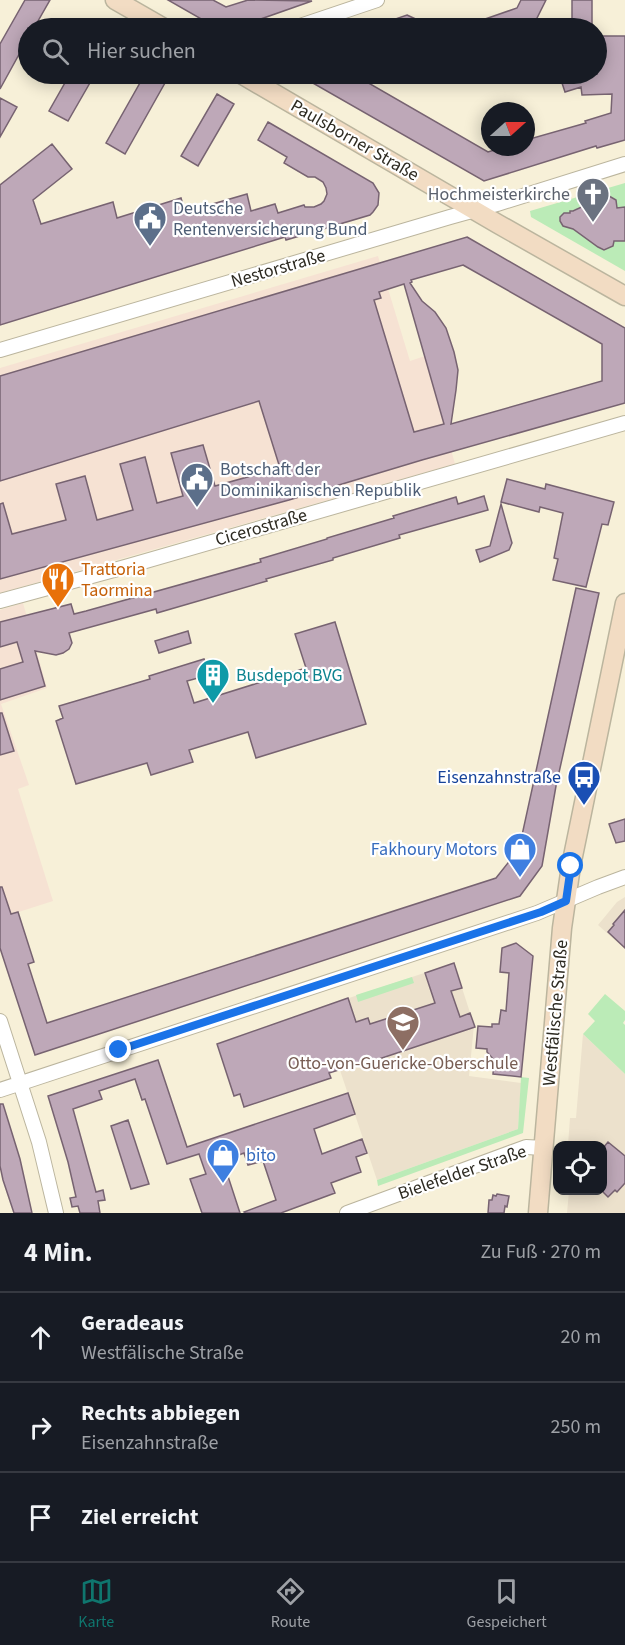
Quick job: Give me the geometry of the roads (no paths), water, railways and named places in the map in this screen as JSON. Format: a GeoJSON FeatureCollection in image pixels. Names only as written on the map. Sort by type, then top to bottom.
{"type":"FeatureCollection","features":[{"type":"Feature","properties":{"kind":"street"},"geometry":{"type":"LineString","coordinates":[[115,0],[146,18]]}},
{"type":"Feature","properties":{"kind":"street"},"geometry":{"type":"LineString","coordinates":[[324,18],[377,0]]}},
{"type":"Feature","properties":{"kind":"street","name":"Paulsborner Straße"},"geometry":{"type":"LineString","coordinates":[[258,84],[625,296]]}},
{"type":"Feature","properties":{"kind":"street","name":"Nestorstraße"},"geometry":{"type":"LineString","coordinates":[[0,350],[625,164]]}},
{"type":"Feature","properties":{"kind":"street","name":"Cicerostraße"},"geometry":{"type":"LineString","coordinates":[[0,601],[625,423]]}},
{"type":"Feature","properties":{"kind":"street","name":"Westfälische Straße"},"geometry":{"type":"LineString","coordinates":[[538,1213],[566,901],[571,866],[622,639],[625,603]]}},
{"type":"Feature","properties":{"kind":"street"},"geometry":{"type":"LineString","coordinates":[[0,1090],[541,912],[625,877]]}},
{"type":"Feature","properties":{"kind":"street"},"geometry":{"type":"LineString","coordinates":[[0,1021],[39,1142],[56,1213]]}},
{"type":"Feature","properties":{"kind":"street","name":"Bielefelder Straße"},"geometry":{"type":"LineString","coordinates":[[347,1213],[526,1148],[544,1148]]}},
{"type":"Feature","properties":{"kind":"place","name":"Hochmeisterkirche"},"geometry":{"type":"Point","coordinates":[593,223]}},
{"type":"Feature","properties":{"kind":"place","name":"Deutsche Rentenversicherung Bund"},"geometry":{"type":"Point","coordinates":[150,247]}},
{"type":"Feature","properties":{"kind":"place","name":"Botschaft der Dominikanischen Republik"},"geometry":{"type":"Point","coordinates":[197,508]}},
{"type":"Feature","properties":{"kind":"place","name":"Trattoria Taormina"},"geometry":{"type":"Point","coordinates":[58,608]}},
{"type":"Feature","properties":{"kind":"place","name":"Busdepot BVG"},"geometry":{"type":"Point","coordinates":[213,704]}},
{"type":"Feature","properties":{"kind":"place","name":"Eisenzahnstraße"},"geometry":{"type":"Point","coordinates":[584,806]}},
{"type":"Feature","properties":{"kind":"place","name":"Fakhoury Motors"},"geometry":{"type":"Point","coordinates":[520,878]}},
{"type":"Feature","properties":{"kind":"place","name":"Otto-von-Guericke-Oberschule"},"geometry":{"type":"Point","coordinates":[403,1051]}},
{"type":"Feature","properties":{"kind":"place","name":"bito"},"geometry":{"type":"Point","coordinates":[223,1184]}}]}
